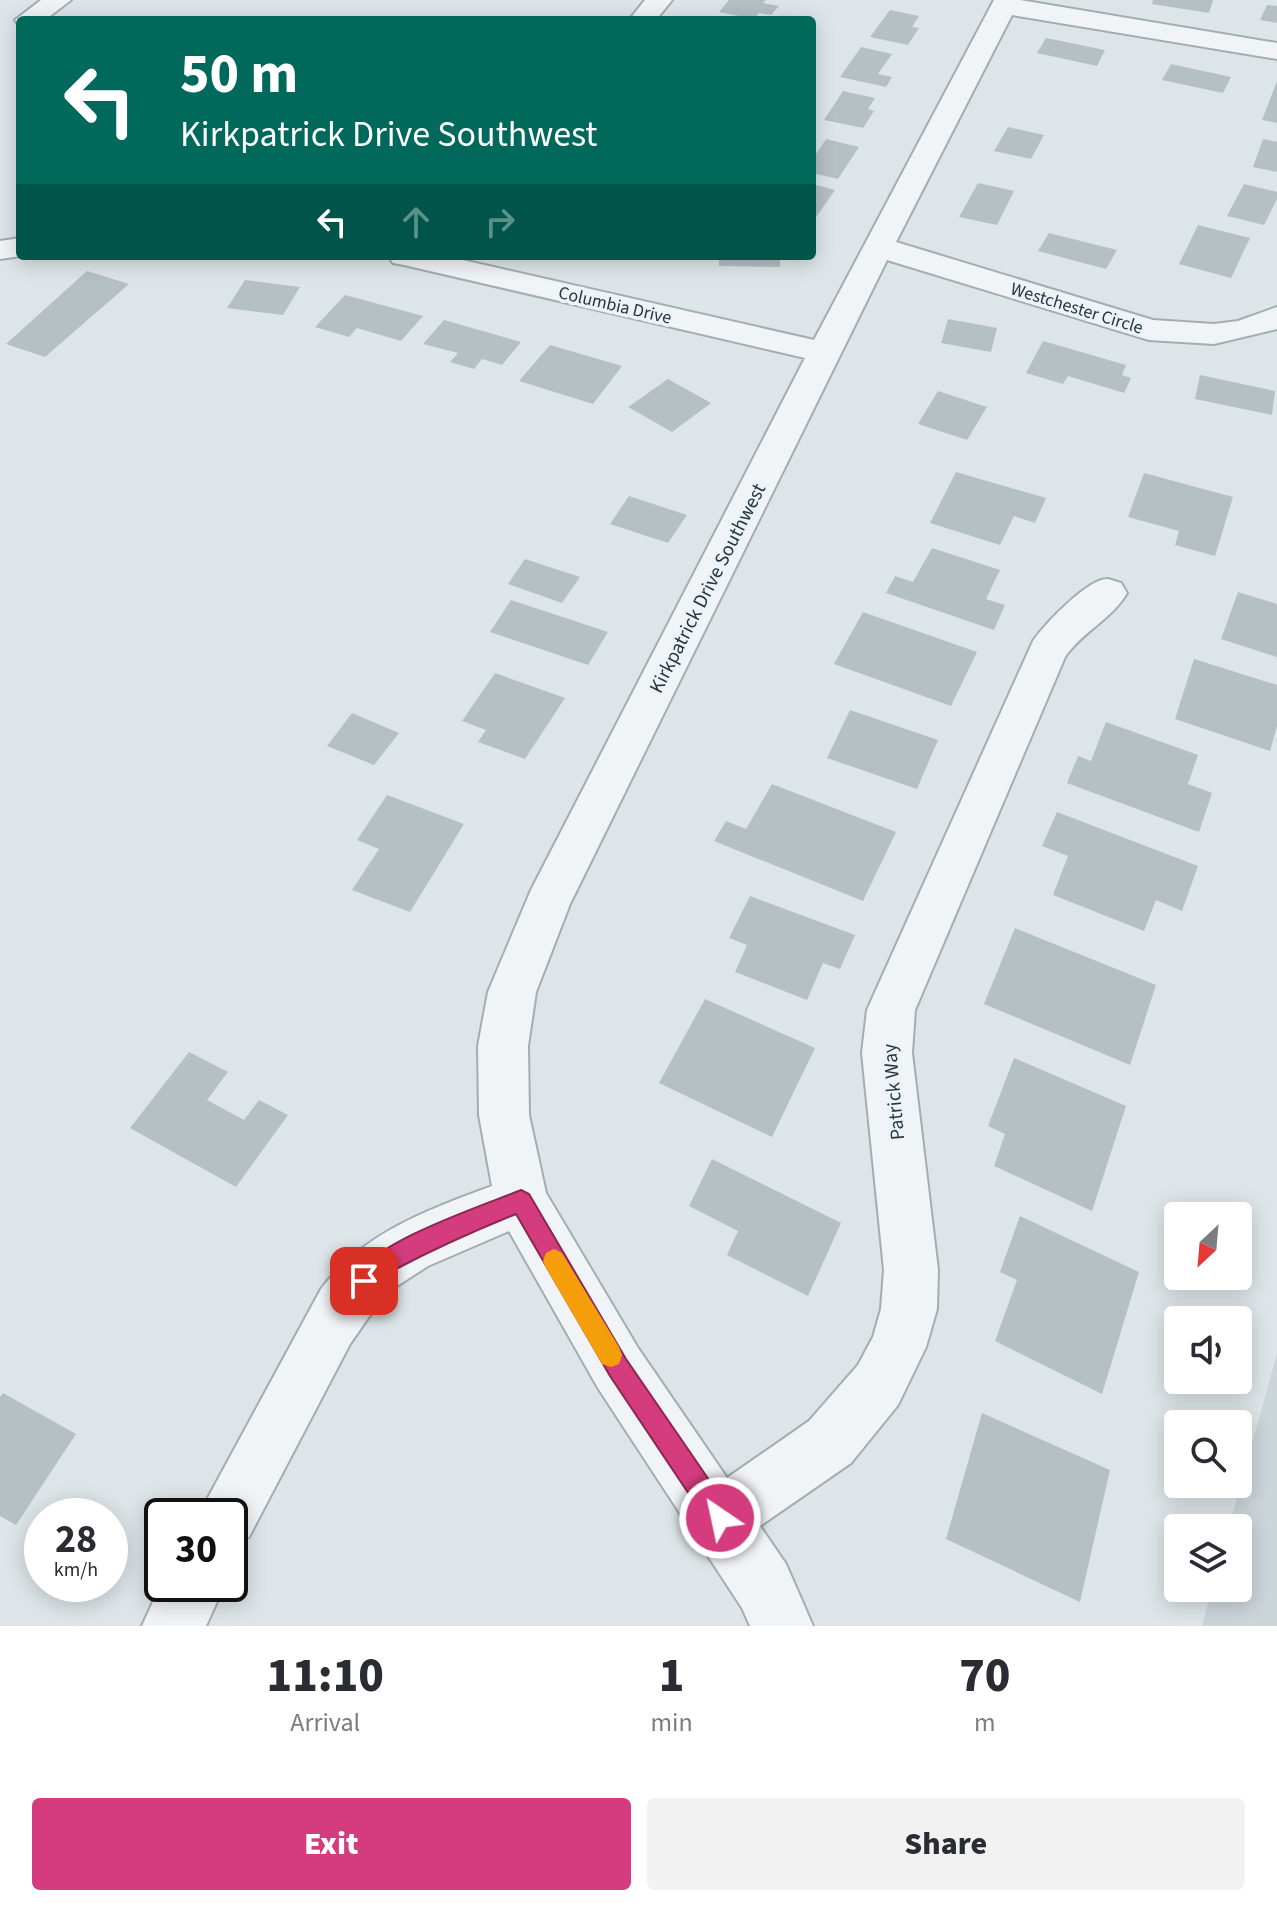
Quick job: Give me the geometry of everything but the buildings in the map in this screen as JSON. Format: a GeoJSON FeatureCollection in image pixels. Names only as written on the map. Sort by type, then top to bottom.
{"type":"FeatureCollection","features":[{"type":"Feature","properties":{"kind":"street"},"geometry":{"type":"LineString","coordinates":[[34,16],[58,0]]}},
{"type":"Feature","properties":{"kind":"street"},"geometry":{"type":"LineString","coordinates":[[645,16],[659,0]]}},
{"type":"Feature","properties":{"kind":"street"},"geometry":{"type":"LineString","coordinates":[[1005,3],[1277,51]]}},
{"type":"Feature","properties":{"kind":"street","name":"Kirkpatrick Drive Southwest"},"geometry":{"type":"LineString","coordinates":[[782,1626],[764,1586],[618,1368],[521,1201],[504,1115],[503,1046],[512,992],[547,904],[878,247],[1005,3]]}},
{"type":"Feature","properties":{"kind":"street","name":"Westchester Circle"},"geometry":{"type":"LineString","coordinates":[[878,247],[1149,330],[1193,337],[1229,334],[1256,328],[1277,317]]}},
{"type":"Feature","properties":{"kind":"street","name":"Columbia Drive"},"geometry":{"type":"LineString","coordinates":[[455,261],[826,353]]}},
{"type":"Feature","properties":{"kind":"street","name":"Patrick Way"},"geometry":{"type":"LineString","coordinates":[[720,1518],[830,1442],[878,1385],[898,1347],[909,1309],[911,1279],[887,1053],[891,1010],[1047,652],[1058,636],[1107,593]]}},
{"type":"Feature","properties":{"kind":"street"},"geometry":{"type":"LineString","coordinates":[[238,1498],[330,1324],[348,1297],[380,1265],[441,1233],[521,1201]]}},
{"type":"Feature","properties":{"kind":"street"},"geometry":{"type":"LineString","coordinates":[[173,1626],[185,1602]]}},
{"type":"Feature","properties":{"kind":"shaded area"},"geometry":{"type":"Polygon","coordinates":[[[1277,1353],[1277,1626],[1202,1626],[1208,1602],[1252,1602],[1252,1514],[1233,1514],[1237,1498],[1252,1498],[1252,1444],[1277,1353]]]}},
{"type":"Feature","properties":{"kind":"slow traffic"},"geometry":{"type":"LineString","coordinates":[[554,1261],[611,1355]]}},
{"type":"Feature","properties":{"kind":"route"},"geometry":{"type":"LineString","coordinates":[[364,1281],[380,1265],[441,1233],[521,1201],[618,1368],[720,1518]]}}]}
